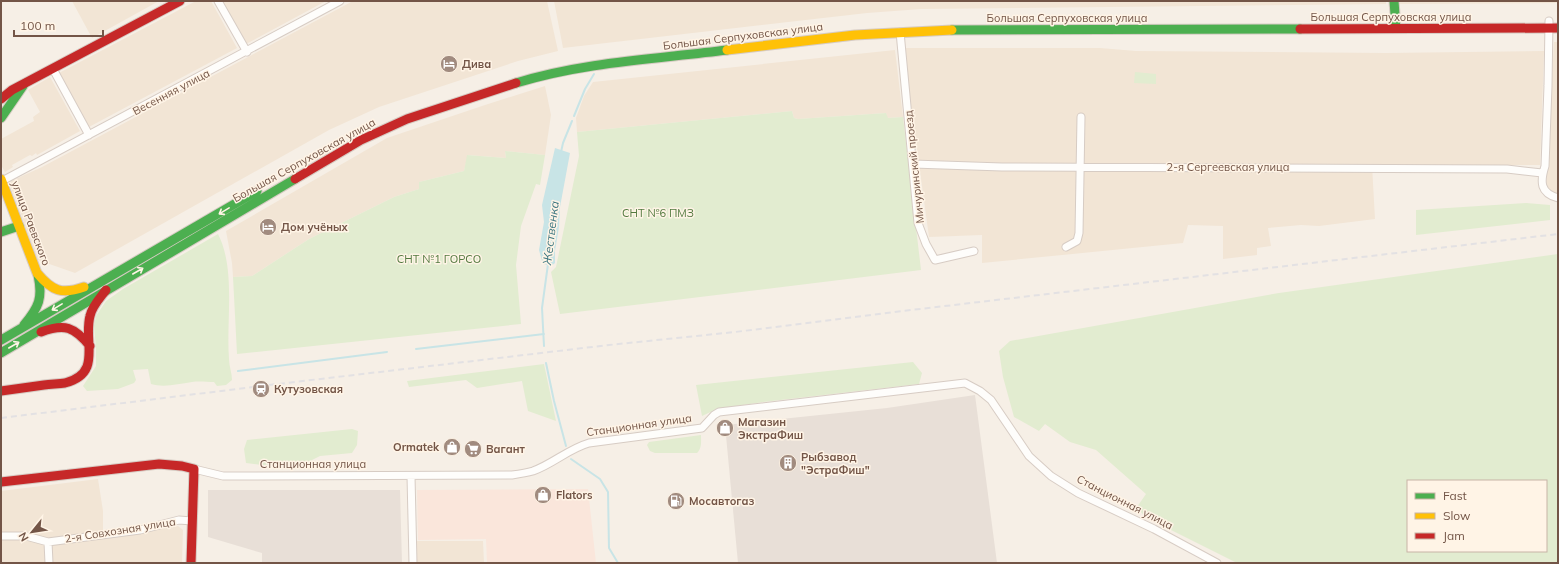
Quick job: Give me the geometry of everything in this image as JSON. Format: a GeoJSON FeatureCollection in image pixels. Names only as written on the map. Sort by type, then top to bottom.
{"type":"FeatureCollection","features":[{"type":"Feature","properties":{"kind":"main road"},"geometry":{"type":"LineString","coordinates":[[1,98],[12,90],[180,1]]}},
{"type":"Feature","properties":{"kind":"main road"},"geometry":{"type":"LineString","coordinates":[[1394,1],[1395,25]]}},
{"type":"Feature","properties":{"kind":"main road","name":"Большая Серпуховская улица"},"geometry":{"type":"LineString","coordinates":[[1,340],[102,280],[372,127],[483,86],[538,69],[655,52],[900,25],[1026,23],[1395,25]]}},
{"type":"Feature","properties":{"kind":"main road","name":"Большая Серпуховская улица"},"geometry":{"type":"LineString","coordinates":[[1,353],[361,140],[407,120],[480,94],[525,80],[568,70],[847,36],[900,32],[955,30],[1554,24]]}},
{"type":"Feature","properties":{"kind":"main road"},"geometry":{"type":"LineString","coordinates":[[1,118],[24,84]]}},
{"type":"Feature","properties":{"kind":"main road","name":"улица Раевского"},"geometry":{"type":"LineString","coordinates":[[2,180],[37,273],[49,286],[65,292],[72,292],[102,280]]}},
{"type":"Feature","properties":{"kind":"main road"},"geometry":{"type":"LineString","coordinates":[[1,232],[19,226]]}},
{"type":"Feature","properties":{"kind":"main road"},"geometry":{"type":"LineString","coordinates":[[20,328],[36,310],[40,303],[40,285],[37,273]]}},
{"type":"Feature","properties":{"kind":"main road"},"geometry":{"type":"LineString","coordinates":[[1,391],[67,382],[77,377],[87,367],[90,360],[90,317],[95,305],[107,289]]}},
{"type":"Feature","properties":{"kind":"main road"},"geometry":{"type":"LineString","coordinates":[[26,338],[46,330],[69,327],[75,329],[81,334],[90,346]]}},
{"type":"Feature","properties":{"kind":"main road","name":"Станционная улица"},"geometry":{"type":"LineString","coordinates":[[1,482],[159,464],[182,466],[194,469]]}},
{"type":"Feature","properties":{"kind":"main road"},"geometry":{"type":"LineString","coordinates":[[191,563],[194,469]]}},
{"type":"Feature","properties":{"kind":"street"},"geometry":{"type":"LineString","coordinates":[[218,1],[247,52]]}},
{"type":"Feature","properties":{"kind":"street","name":"Весенняя улица"},"geometry":{"type":"LineString","coordinates":[[2,180],[247,52],[340,1]]}},
{"type":"Feature","properties":{"kind":"street"},"geometry":{"type":"LineString","coordinates":[[1554,24],[1545,166],[1542,173],[1544,190],[1548,194],[1558,198]]}},
{"type":"Feature","properties":{"kind":"street","name":"Мичуринский проезд"},"geometry":{"type":"LineString","coordinates":[[900,32],[918,223],[926,244],[935,260],[974,252]]}},
{"type":"Feature","properties":{"kind":"street"},"geometry":{"type":"LineString","coordinates":[[53,69],[89,135]]}},
{"type":"Feature","properties":{"kind":"street"},"geometry":{"type":"LineString","coordinates":[[1066,247],[1077,241],[1080,233],[1081,117]]}},
{"type":"Feature","properties":{"kind":"street","name":"2-я Сергеевская улица"},"geometry":{"type":"LineString","coordinates":[[913,164],[1002,166],[1507,169],[1542,173]]}},
{"type":"Feature","properties":{"kind":"street","name":"Станционная улица"},"geometry":{"type":"LineString","coordinates":[[194,469],[223,476],[512,475],[534,471],[576,446],[702,428],[714,415],[719,412],[965,383],[980,391],[991,400],[1029,456],[1051,476],[1078,493],[1154,529],[1217,563]]}},
{"type":"Feature","properties":{"kind":"street"},"geometry":{"type":"LineString","coordinates":[[410,476],[413,563]]}},
{"type":"Feature","properties":{"kind":"street","name":"2-я Совхозная улица"},"geometry":{"type":"LineString","coordinates":[[1,536],[26,536],[48,542],[140,530],[179,520],[192,521]]}},
{"type":"Feature","properties":{"kind":"street"},"geometry":{"type":"LineString","coordinates":[[48,542],[49,563]]}},
{"type":"Feature","properties":{"kind":"shaded area"},"geometry":{"type":"Polygon","coordinates":[[[72,1],[159,1],[92,38],[72,1]]]}},
{"type":"Feature","properties":{"kind":"shaded area"},"geometry":{"type":"Polygon","coordinates":[[[196,1],[211,1],[237,48],[87,128],[57,74],[196,1]]]}},
{"type":"Feature","properties":{"kind":"shaded area"},"geometry":{"type":"Polygon","coordinates":[[[221,1],[326,1],[246,44],[221,1]]]}},
{"type":"Feature","properties":{"kind":"shaded area"},"geometry":{"type":"Polygon","coordinates":[[[353,1],[547,1],[558,51],[518,61],[379,107],[329,130],[75,273],[38,260],[9,182],[42,167],[353,1]]]}},
{"type":"Feature","properties":{"kind":"shaded area"},"geometry":{"type":"Polygon","coordinates":[[[554,1],[1386,1],[1386,4],[921,9],[867,13],[563,48],[554,1]]]}},
{"type":"Feature","properties":{"kind":"shaded area"},"geometry":{"type":"Polygon","coordinates":[[[1400,1],[1558,1],[1558,3],[1400,4],[1400,1]]]}},
{"type":"Feature","properties":{"kind":"shaded area"},"geometry":{"type":"Polygon","coordinates":[[[1554,42],[1558,42],[1558,200],[1549,198],[1546,188],[1554,42]]]}},
{"type":"Feature","properties":{"kind":"shaded area"},"geometry":{"type":"Polygon","coordinates":[[[906,48],[1100,48],[1136,51],[1386,53],[1544,51],[1540,165],[1372,165],[1375,219],[1319,226],[1301,225],[1268,228],[1271,246],[1257,248],[1257,255],[1223,259],[1223,226],[1188,225],[1183,243],[982,263],[982,235],[929,237],[907,77],[906,48]]]}},
{"type":"Feature","properties":{"kind":"shaded area"},"geometry":{"type":"Polygon","coordinates":[[[895,50],[903,117],[887,118],[886,113],[798,119],[794,118],[792,111],[577,132],[576,118],[584,96],[593,82],[895,50]]]}},
{"type":"Feature","properties":{"kind":"shaded area"},"geometry":{"type":"Polygon","coordinates":[[[50,77],[80,131],[37,155],[36,153],[32,156],[30,155],[12,165],[13,167],[5,172],[1,165],[1,139],[34,121],[33,117],[40,112],[28,90],[50,77]]]}},
{"type":"Feature","properties":{"kind":"shaded area"},"geometry":{"type":"Polygon","coordinates":[[[545,86],[551,115],[545,155],[505,151],[506,158],[468,155],[464,171],[419,182],[419,189],[394,197],[309,239],[252,276],[233,277],[226,231],[387,138],[545,86]]]}},
{"type":"Feature","properties":{"kind":"shaded area"},"geometry":{"type":"Polygon","coordinates":[[[975,395],[997,563],[738,563],[725,425],[887,408],[975,395]]]}},
{"type":"Feature","properties":{"kind":"shaded area"},"geometry":{"type":"Polygon","coordinates":[[[98,479],[103,511],[103,537],[178,526],[183,530],[182,563],[1,563],[1,491],[98,479]]]}},
{"type":"Feature","properties":{"kind":"shaded area"},"geometry":{"type":"Polygon","coordinates":[[[588,489],[596,563],[487,563],[486,539],[418,540],[417,490],[588,489]]]}},
{"type":"Feature","properties":{"kind":"shaded area"},"geometry":{"type":"Polygon","coordinates":[[[208,490],[400,490],[402,563],[262,563],[262,553],[208,537],[208,490]]]}},
{"type":"Feature","properties":{"kind":"shaded area"},"geometry":{"type":"Polygon","coordinates":[[[414,541],[483,541],[484,563],[414,563],[414,541]]]}},
{"type":"Feature","properties":{"kind":"green space"},"geometry":{"type":"Polygon","coordinates":[[[1135,72],[1156,74],[1156,84],[1134,83],[1135,72]]]}},
{"type":"Feature","properties":{"kind":"green space","name":"СНТ №6 ПМЗ"},"geometry":{"type":"Polygon","coordinates":[[[792,111],[794,118],[798,119],[886,113],[888,118],[903,117],[921,270],[560,314],[551,272],[556,267],[579,156],[577,132],[792,111]]]}},
{"type":"Feature","properties":{"kind":"green space","name":"СНТ №1 ГОРСО"},"geometry":{"type":"Polygon","coordinates":[[[505,151],[545,155],[540,185],[536,184],[521,226],[516,265],[521,324],[237,354],[233,277],[252,276],[309,239],[394,197],[419,189],[419,182],[464,171],[467,155],[506,158],[505,151]]]}},
{"type":"Feature","properties":{"kind":"green space"},"geometry":{"type":"Polygon","coordinates":[[[1526,203],[1550,205],[1550,220],[1416,235],[1416,210],[1526,203]]]}},
{"type":"Feature","properties":{"kind":"green space"},"geometry":{"type":"Polygon","coordinates":[[[218,234],[224,248],[229,279],[228,344],[232,380],[226,385],[217,386],[214,382],[192,382],[161,386],[151,384],[148,369],[133,370],[136,380],[134,383],[118,389],[87,391],[83,386],[96,366],[94,326],[96,316],[106,301],[123,289],[218,234]]]}},
{"type":"Feature","properties":{"kind":"green space"},"geometry":{"type":"Polygon","coordinates":[[[1558,254],[1558,563],[1237,563],[1145,517],[1137,507],[1146,494],[1096,450],[1070,442],[1045,424],[1039,431],[1014,417],[1003,377],[999,351],[1010,341],[1279,293],[1558,254]]]}},
{"type":"Feature","properties":{"kind":"green space"},"geometry":{"type":"Polygon","coordinates":[[[913,362],[922,373],[919,384],[763,402],[717,409],[702,416],[696,385],[913,362]]]}},
{"type":"Feature","properties":{"kind":"green space"},"geometry":{"type":"Polygon","coordinates":[[[544,364],[556,421],[528,411],[522,381],[477,388],[466,380],[409,387],[407,381],[544,364]]]}},
{"type":"Feature","properties":{"kind":"green space"},"geometry":{"type":"Polygon","coordinates":[[[352,429],[358,431],[357,445],[352,453],[320,456],[306,463],[262,465],[246,463],[244,449],[247,440],[352,429]]]}},
{"type":"Feature","properties":{"kind":"green space"},"geometry":{"type":"Polygon","coordinates":[[[701,435],[700,447],[697,453],[655,453],[650,451],[647,445],[649,442],[701,435]]]}},
{"type":"Feature","properties":{"kind":"water"},"geometry":{"type":"Polygon","coordinates":[[[555,148],[570,153],[560,207],[555,263],[551,266],[544,264],[539,250],[544,222],[542,205],[555,148]]]}},
{"type":"Feature","properties":{"kind":"waterway","name":"Жественка"},"geometry":{"type":"LineString","coordinates":[[574,116],[585,89],[594,74]]}},
{"type":"Feature","properties":{"kind":"waterway","name":"Жественка"},"geometry":{"type":"LineString","coordinates":[[561,152],[572,121]]}},
{"type":"Feature","properties":{"kind":"waterway","name":"Жественка"},"geometry":{"type":"LineString","coordinates":[[544,346],[542,308],[548,264]]}},
{"type":"Feature","properties":{"kind":"waterway"},"geometry":{"type":"LineString","coordinates":[[416,349],[544,334]]}},
{"type":"Feature","properties":{"kind":"waterway"},"geometry":{"type":"LineString","coordinates":[[238,371],[387,352]]}},
{"type":"Feature","properties":{"kind":"waterway","name":"Жественка"},"geometry":{"type":"LineString","coordinates":[[546,363],[566,446]]}},
{"type":"Feature","properties":{"kind":"waterway","name":"Жественка"},"geometry":{"type":"LineString","coordinates":[[571,459],[600,479],[608,492],[609,548],[618,563]]}},
{"type":"Feature","properties":{"kind":"railway"},"geometry":{"type":"LineString","coordinates":[[1,418],[286,383],[609,345],[735,332],[1558,234]]}},
{"type":"Feature","properties":{"kind":"traffic: fast"},"geometry":{"type":"LineString","coordinates":[[1394,1],[1396,28]]}},
{"type":"Feature","properties":{"kind":"traffic: fast"},"geometry":{"type":"LineString","coordinates":[[952,30],[1300,29]]}},
{"type":"Feature","properties":{"kind":"traffic: fast"},"geometry":{"type":"LineString","coordinates":[[516,83],[568,70],[727,50]]}},
{"type":"Feature","properties":{"kind":"traffic: fast"},"geometry":{"type":"LineString","coordinates":[[1,118],[23,86]]}},
{"type":"Feature","properties":{"kind":"traffic: fast"},"geometry":{"type":"LineString","coordinates":[[1,353],[295,179]]}},
{"type":"Feature","properties":{"kind":"traffic: fast"},"geometry":{"type":"LineString","coordinates":[[1,340],[257,191]]}},
{"type":"Feature","properties":{"kind":"traffic: fast"},"geometry":{"type":"LineString","coordinates":[[1,232],[19,226]]}},
{"type":"Feature","properties":{"kind":"traffic: fast"},"geometry":{"type":"LineString","coordinates":[[24,325],[33,313],[40,296],[38,275]]}},
{"type":"Feature","properties":{"kind":"traffic: slow"},"geometry":{"type":"LineString","coordinates":[[727,50],[855,35],[952,30]]}},
{"type":"Feature","properties":{"kind":"traffic: slow"},"geometry":{"type":"LineString","coordinates":[[1,179],[37,273],[48,284],[58,290],[69,291],[84,287]]}},
{"type":"Feature","properties":{"kind":"traffic: jam"},"geometry":{"type":"LineString","coordinates":[[1,99],[12,90],[180,1]]}},
{"type":"Feature","properties":{"kind":"traffic: jam"},"geometry":{"type":"LineString","coordinates":[[1300,29],[1558,28]]}},
{"type":"Feature","properties":{"kind":"traffic: jam"},"geometry":{"type":"LineString","coordinates":[[295,179],[361,140],[407,119],[516,83]]}},
{"type":"Feature","properties":{"kind":"traffic: jam"},"geometry":{"type":"LineString","coordinates":[[1,391],[65,383],[77,378],[84,372],[88,364],[89,356],[88,326],[91,312],[94,305],[106,290]]}},
{"type":"Feature","properties":{"kind":"traffic: jam"},"geometry":{"type":"LineString","coordinates":[[41,332],[49,329],[63,327],[68,328],[79,335],[90,346]]}},
{"type":"Feature","properties":{"kind":"traffic: jam"},"geometry":{"type":"LineString","coordinates":[[1,482],[159,464],[182,466],[194,469],[191,563]]}},
{"type":"Feature","properties":{"kind":"place","name":"Дива"},"geometry":{"type":"Point","coordinates":[449,64]}},
{"type":"Feature","properties":{"kind":"place","name":"Дом учёных"},"geometry":{"type":"Point","coordinates":[268,227]}},
{"type":"Feature","properties":{"kind":"place","name":"Кутузовская"},"geometry":{"type":"Point","coordinates":[261,389]}},
{"type":"Feature","properties":{"kind":"place","name":"Магазин ЭкстраФиш"},"geometry":{"type":"Point","coordinates":[725,428]}},
{"type":"Feature","properties":{"kind":"place","name":"Ormatek"},"geometry":{"type":"Point","coordinates":[452,447]}},
{"type":"Feature","properties":{"kind":"place","name":"Вагант"},"geometry":{"type":"Point","coordinates":[473,449]}},
{"type":"Feature","properties":{"kind":"place","name":"Рыбзавод \"ЭстраФиш\""},"geometry":{"type":"Point","coordinates":[788,463]}},
{"type":"Feature","properties":{"kind":"place","name":"Flators"},"geometry":{"type":"Point","coordinates":[543,495]}},
{"type":"Feature","properties":{"kind":"place","name":"Мосавтогаз"},"geometry":{"type":"Point","coordinates":[676,501]}}]}
